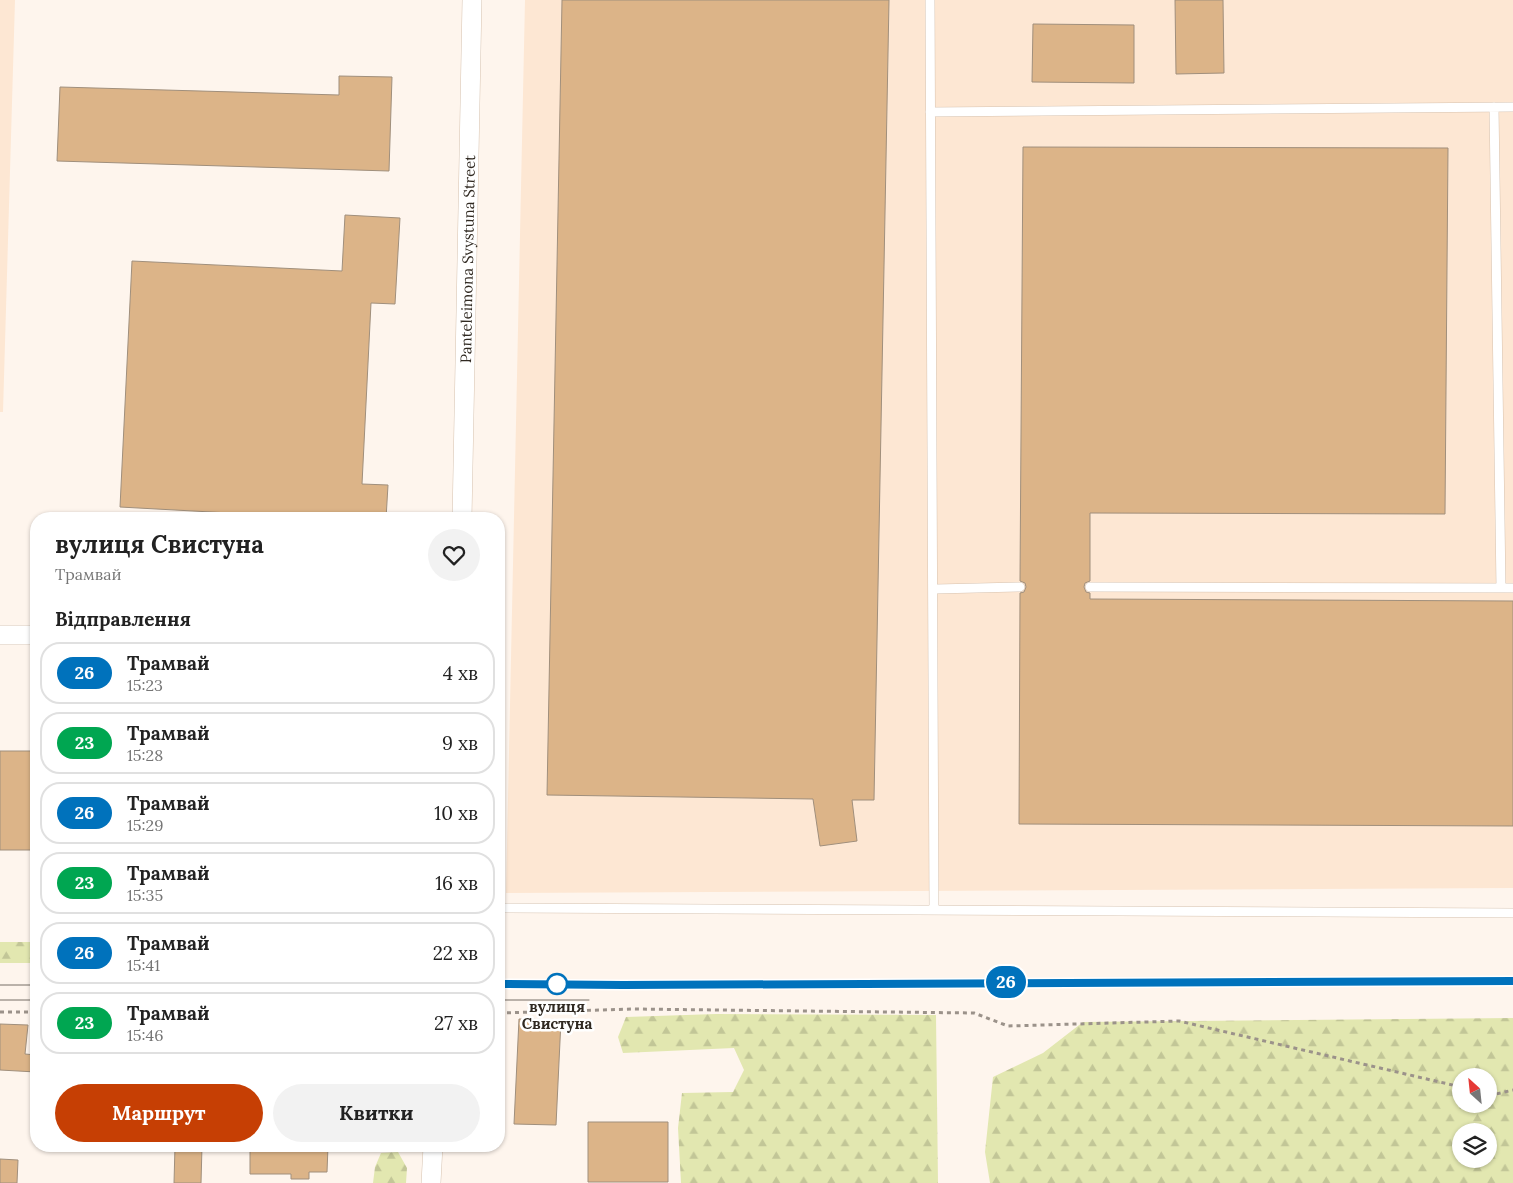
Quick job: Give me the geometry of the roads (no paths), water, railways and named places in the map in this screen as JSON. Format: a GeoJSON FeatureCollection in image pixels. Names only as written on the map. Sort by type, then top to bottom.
{"type":"FeatureCollection","features":[{"type":"Feature","properties":{"kind":"street","name":"Panteleimona Svystuna Street"},"geometry":{"type":"LineString","coordinates":[[462,512],[472,0]]}},
{"type":"Feature","properties":{"kind":"street"},"geometry":{"type":"LineString","coordinates":[[0,635],[30,635]]}},
{"type":"Feature","properties":{"kind":"street"},"geometry":{"type":"LineString","coordinates":[[431,1183],[433,1152]]}},
{"type":"Feature","properties":{"kind":"lane"},"geometry":{"type":"LineString","coordinates":[[930,0],[934,910]]}},
{"type":"Feature","properties":{"kind":"lane"},"geometry":{"type":"LineString","coordinates":[[1494,107],[1501,588]]}},
{"type":"Feature","properties":{"kind":"lane"},"geometry":{"type":"LineString","coordinates":[[930,112],[1513,107]]}},
{"type":"Feature","properties":{"kind":"lane"},"geometry":{"type":"LineString","coordinates":[[936,589],[1020,587]]}},
{"type":"Feature","properties":{"kind":"lane"},"geometry":{"type":"LineString","coordinates":[[1090,587],[1513,588]]}},
{"type":"Feature","properties":{"kind":"lane"},"geometry":{"type":"LineString","coordinates":[[505,908],[1513,913]]}},
{"type":"Feature","properties":{"kind":"tram line","name":"26"},"geometry":{"type":"LineString","coordinates":[[505,984],[1513,981]]}},
{"type":"Feature","properties":{"kind":"tram line"},"geometry":{"type":"LineString","coordinates":[[505,984],[765,983]]}},
{"type":"Feature","properties":{"kind":"tram line"},"geometry":{"type":"LineString","coordinates":[[0,985],[30,985]]}},
{"type":"Feature","properties":{"kind":"tram line"},"geometry":{"type":"LineString","coordinates":[[0,1000],[30,1000]]}},
{"type":"Feature","properties":{"kind":"tram line"},"geometry":{"type":"LineString","coordinates":[[505,1000],[589,1000]]}},
{"type":"Feature","properties":{"kind":"place","name":"вулиця Свистуна"},"geometry":{"type":"Point","coordinates":[557,984]}}]}
